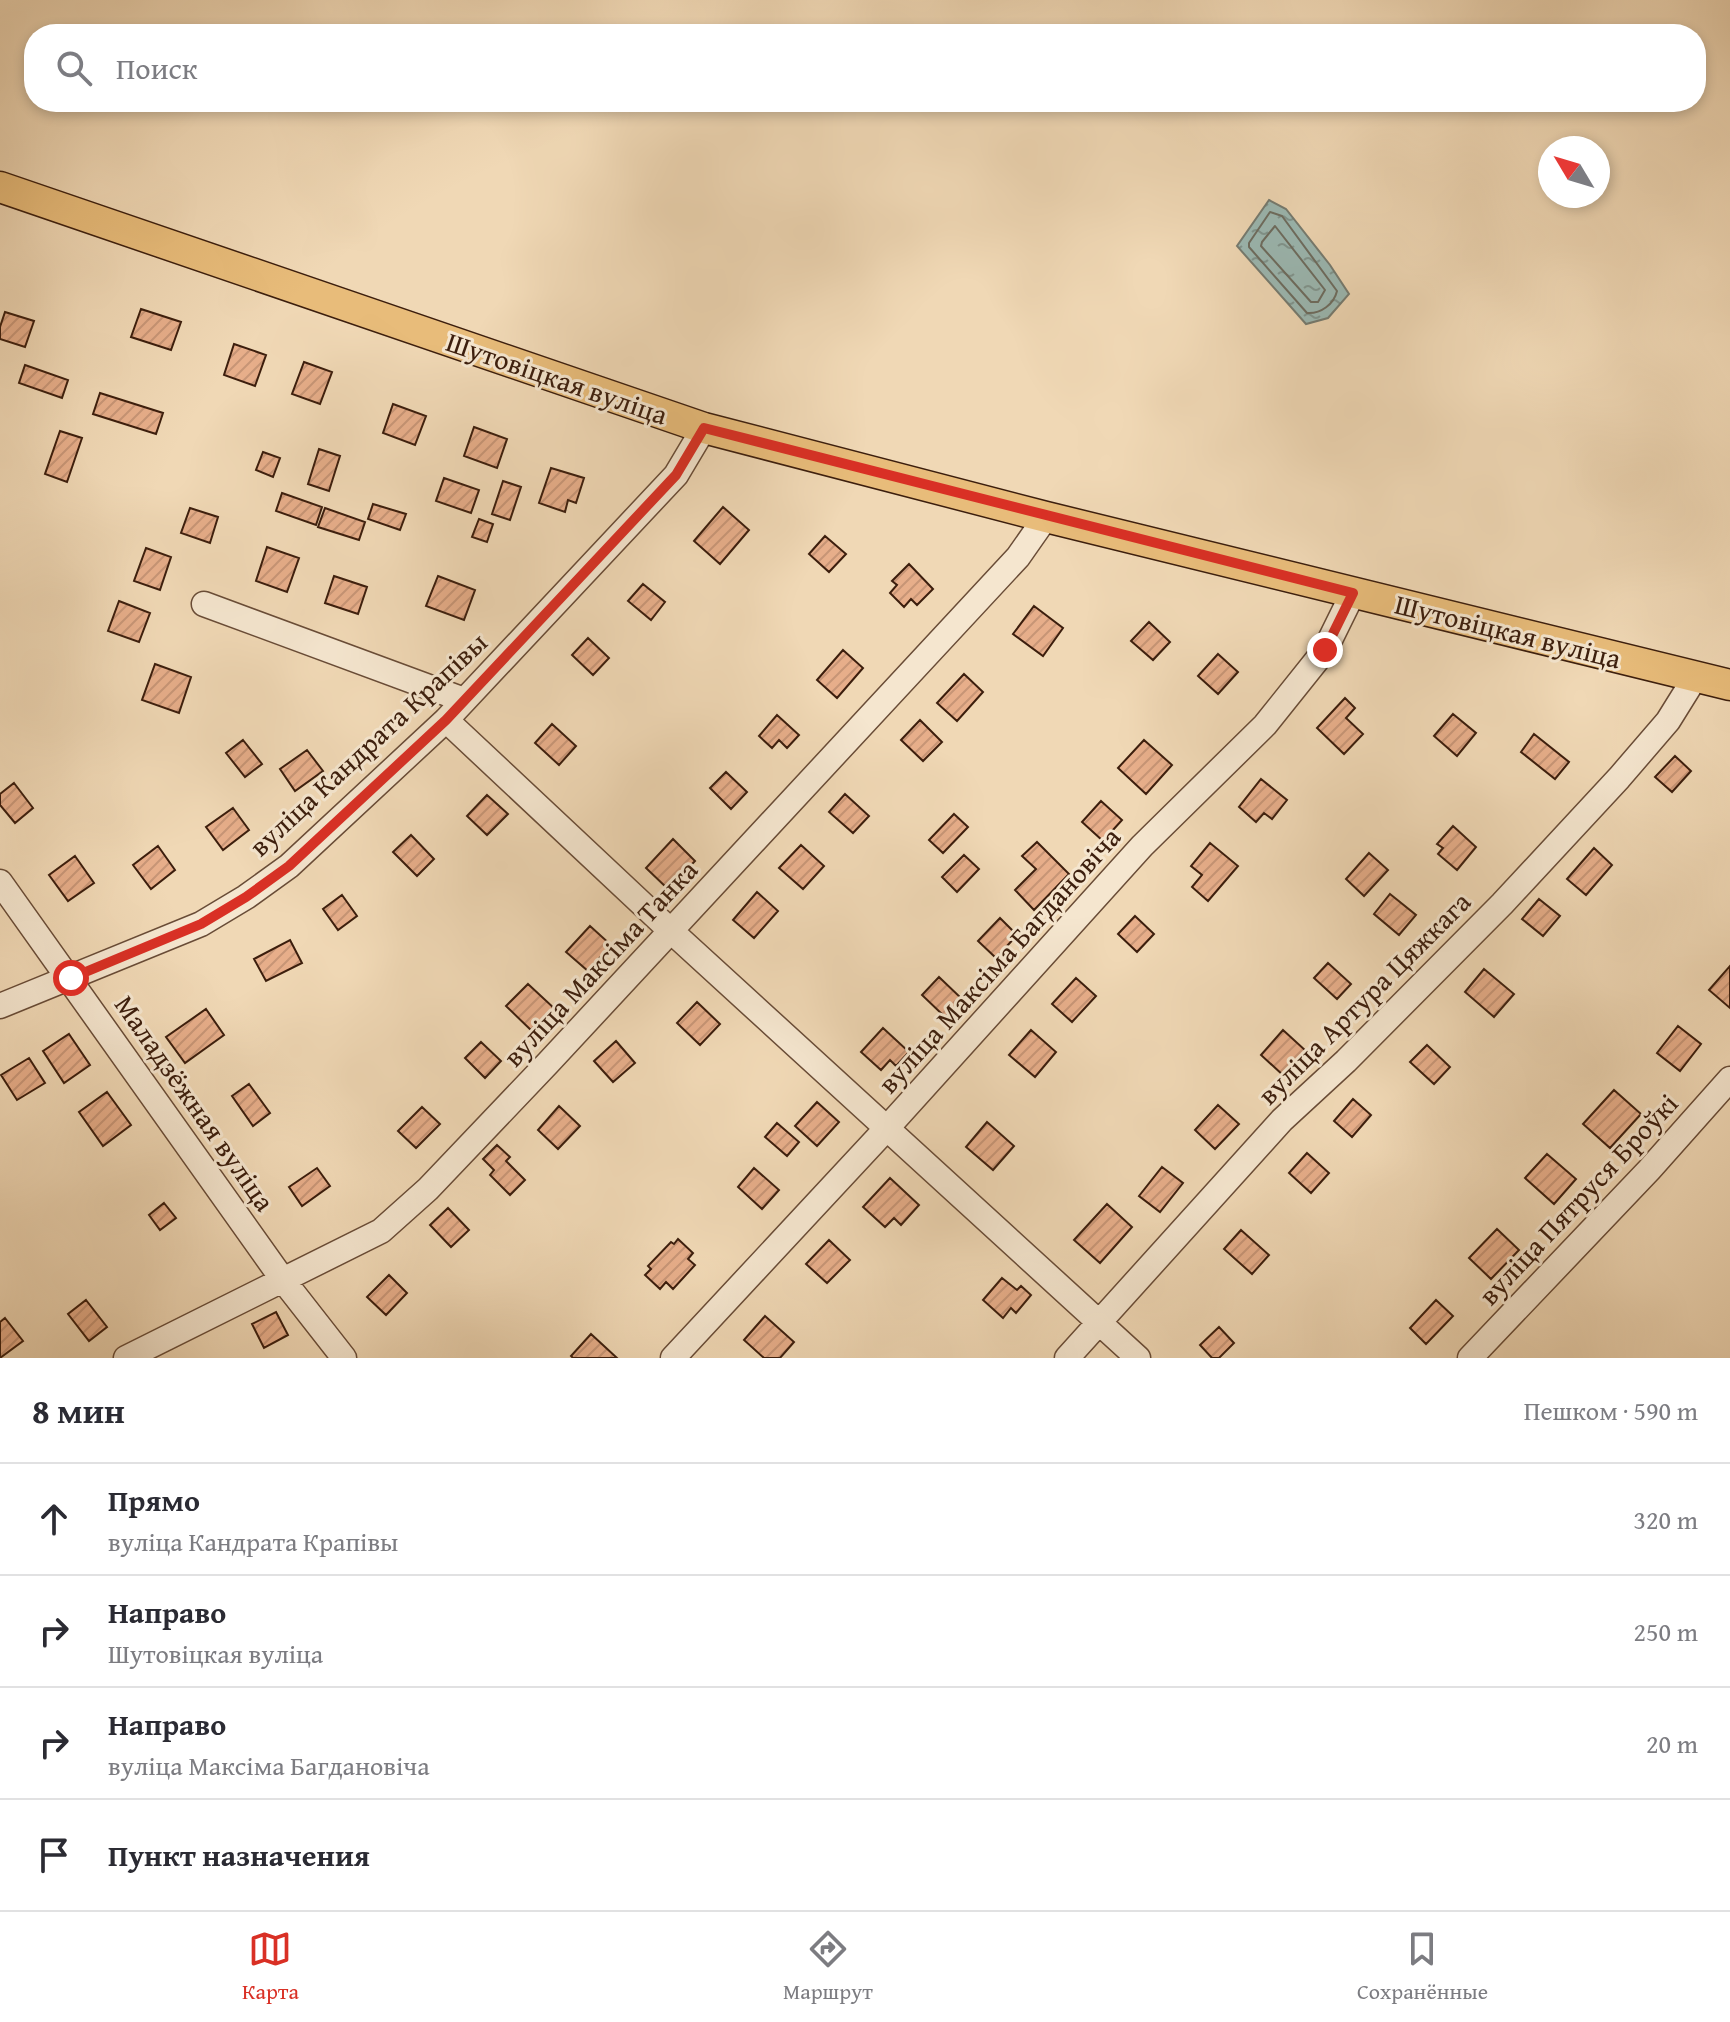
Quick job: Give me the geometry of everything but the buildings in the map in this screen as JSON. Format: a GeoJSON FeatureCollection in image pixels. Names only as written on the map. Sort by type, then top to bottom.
{"type":"FeatureCollection","features":[{"type":"Feature","properties":{"kind":"main road","name":"Шутовіцкая вуліца"},"geometry":{"type":"LineString","coordinates":[[0,187],[704,428],[1046,517],[1730,685]]}},
{"type":"Feature","properties":{"kind":"street","name":"вуліца Кандрата Крапівы"},"geometry":{"type":"LineString","coordinates":[[0,1006],[201,924],[289,866],[446,720],[676,475],[704,428]]}},
{"type":"Feature","properties":{"kind":"street","name":"вуліца Максіма Танка"},"geometry":{"type":"LineString","coordinates":[[126,1358],[381,1231],[416,1199],[671,931],[1018,557],[1046,517]]}},
{"type":"Feature","properties":{"kind":"street","name":"вуліца Максіма Багдановіча"},"geometry":{"type":"LineString","coordinates":[[673,1358],[887,1128],[1142,846],[1265,725],[1325,650],[1353,593]]}},
{"type":"Feature","properties":{"kind":"street"},"geometry":{"type":"LineString","coordinates":[[204,604],[464,700]]}},
{"type":"Feature","properties":{"kind":"street","name":"вуліца Артура Цяжкага"},"geometry":{"type":"LineString","coordinates":[[1067,1358],[1282,1120],[1346,1061],[1502,904],[1619,778],[1668,721],[1696,676]]}},
{"type":"Feature","properties":{"kind":"street"},"geometry":{"type":"LineString","coordinates":[[446,720],[671,931],[1138,1358]]}},
{"type":"Feature","properties":{"kind":"street","name":"Маладзёжная вуліца"},"geometry":{"type":"LineString","coordinates":[[0,882],[283,1280],[344,1358]]}},
{"type":"Feature","properties":{"kind":"street","name":"вуліца Пятруся Броўкі"},"geometry":{"type":"LineString","coordinates":[[1470,1358],[1649,1170],[1730,1079]]}},
{"type":"Feature","properties":{"kind":"water"},"geometry":{"type":"Polygon","coordinates":[[[1269,200],[1286,209],[1349,294],[1328,318],[1306,324],[1237,246],[1269,200]]]}},
{"type":"Feature","properties":{"kind":"route"},"geometry":{"type":"LineString","coordinates":[[71,978],[201,924],[289,866],[446,720],[676,475],[704,428],[1353,593],[1325,650]]}}]}
